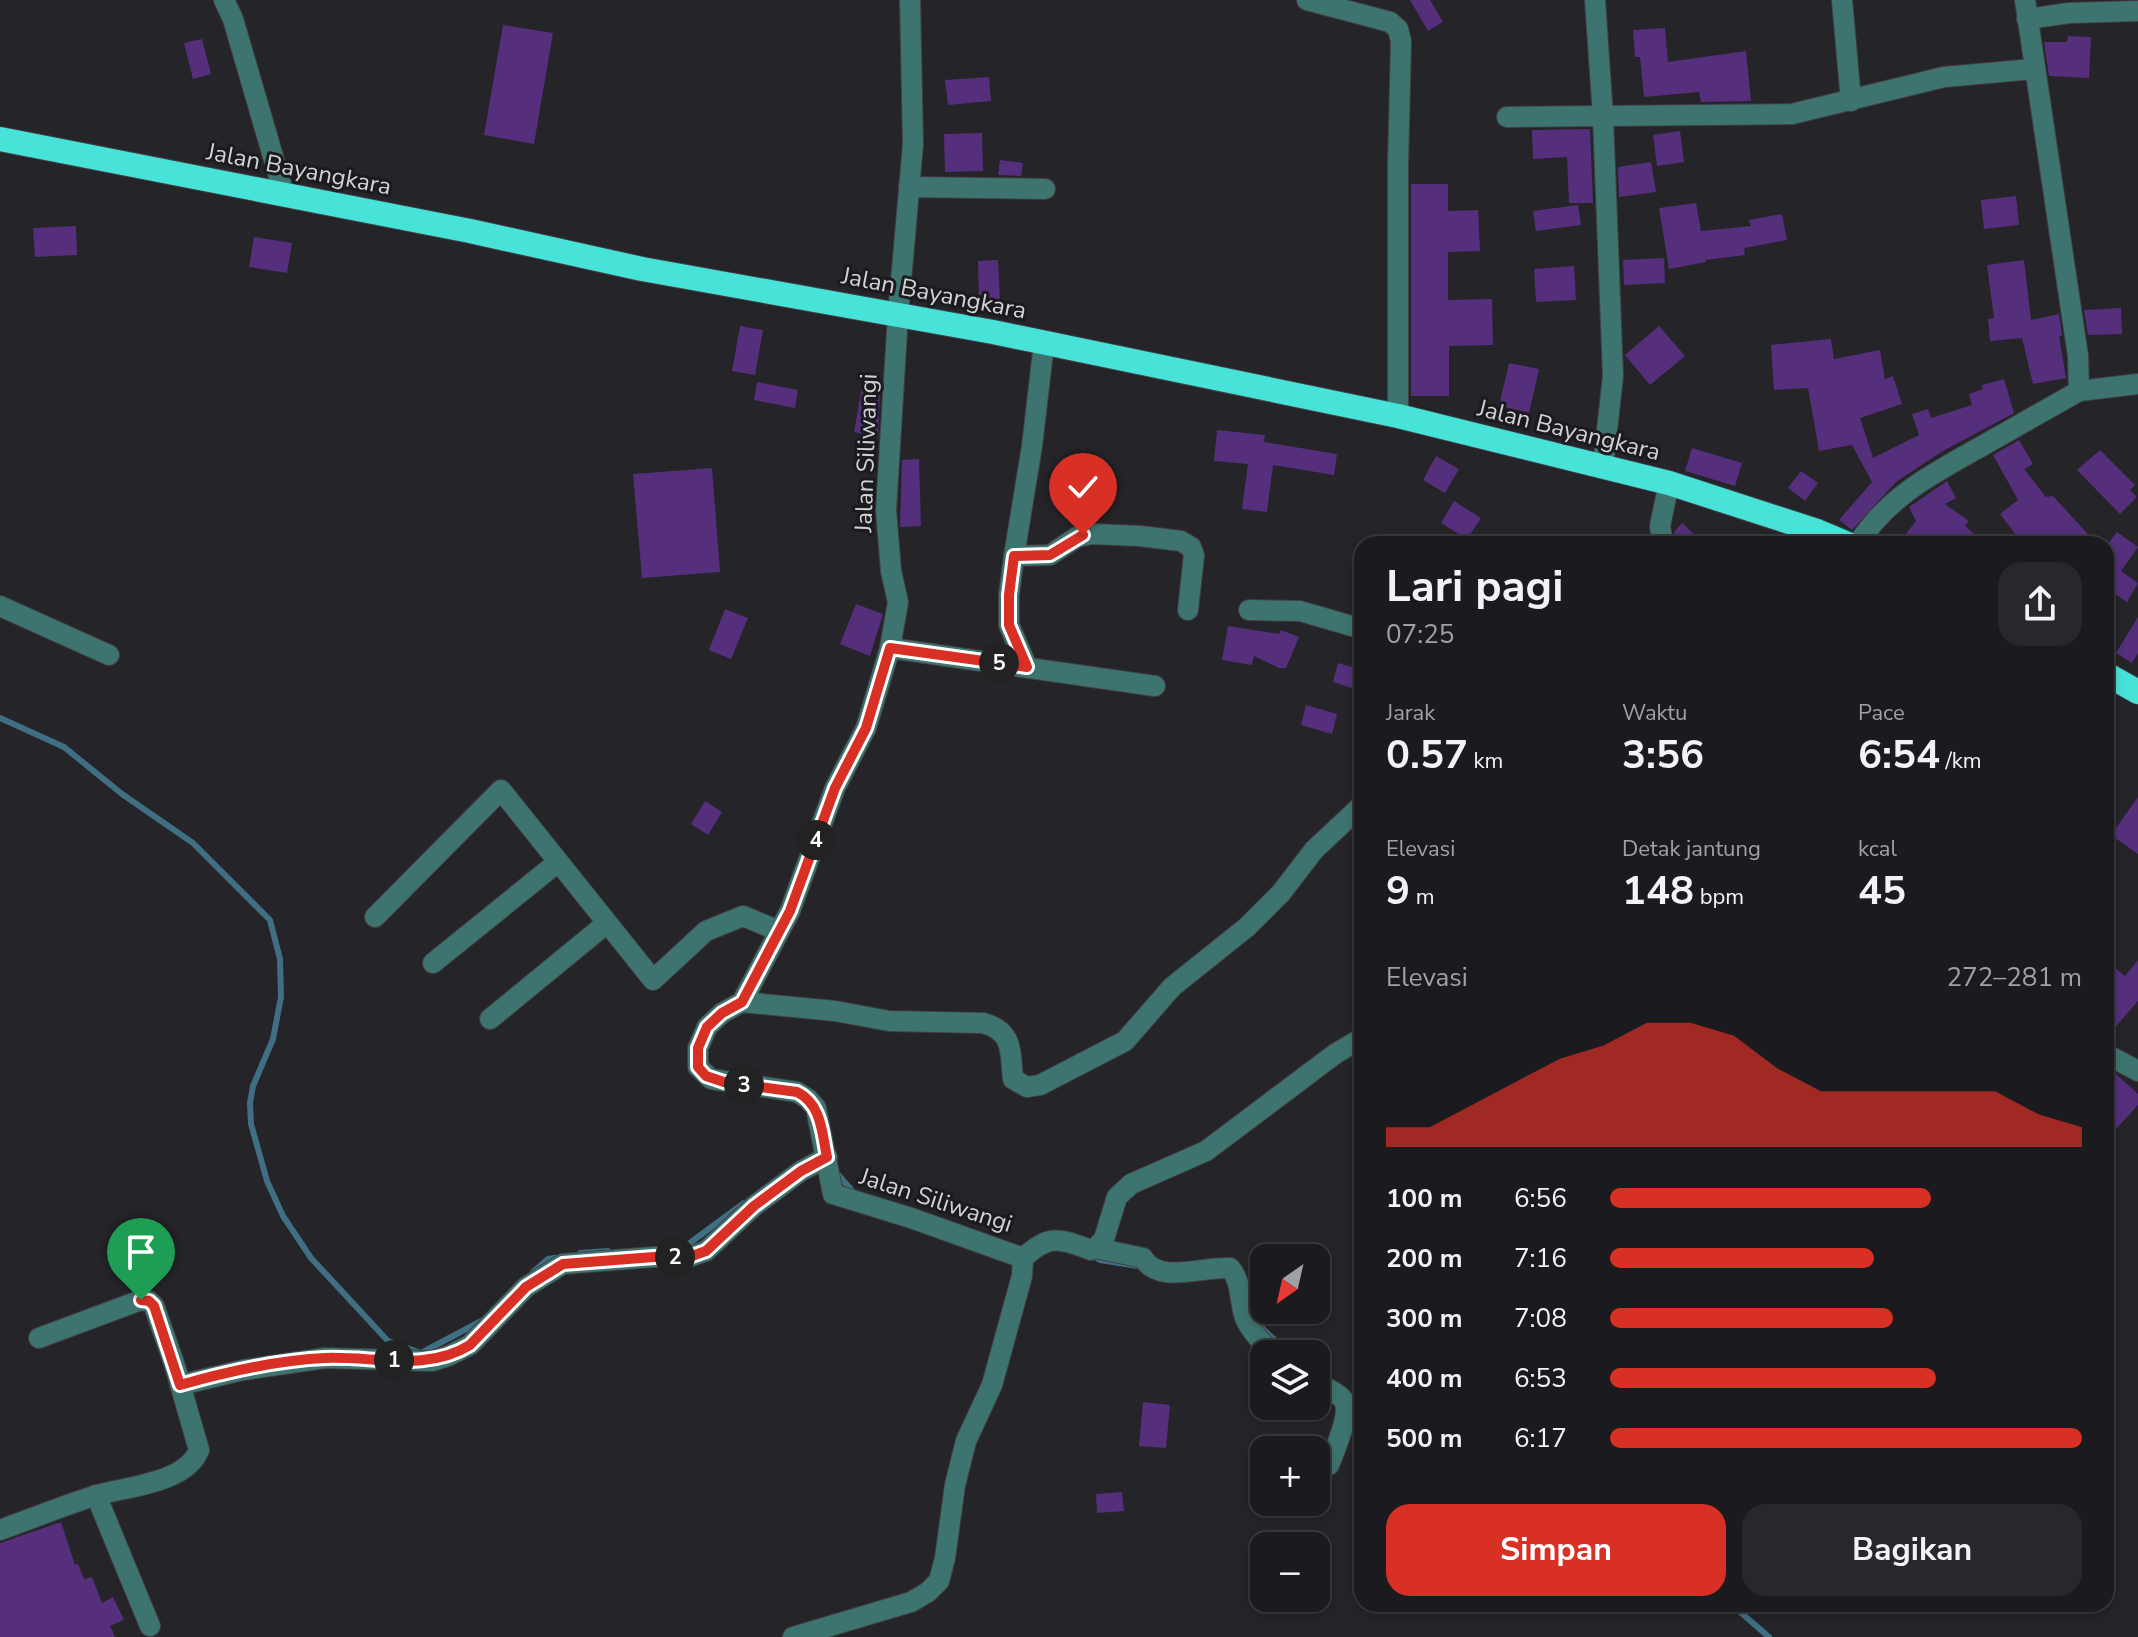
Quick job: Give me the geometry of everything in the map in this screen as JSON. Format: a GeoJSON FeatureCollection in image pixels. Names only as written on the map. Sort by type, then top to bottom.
{"type":"FeatureCollection","features":[{"type":"Feature","properties":{"kind":"highway","name":"Jalan Bayangkara"},"geometry":{"type":"LineString","coordinates":[[0,139],[546,246],[642,269],[1044,343],[1398,416],[1669,483],[1829,536]]}},
{"type":"Feature","properties":{"kind":"highway"},"geometry":{"type":"LineString","coordinates":[[2114,678],[2138,692]]}},
{"type":"Feature","properties":{"kind":"street"},"geometry":{"type":"LineString","coordinates":[[224,0],[233,19],[284,194]]}},
{"type":"Feature","properties":{"kind":"street","name":"Jalan Siliwangi"},"geometry":{"type":"LineString","coordinates":[[793,1637],[911,1602],[939,1581],[955,1485],[966,1441],[992,1385],[1023,1262],[911,1218],[833,1194],[816,1108],[808,1099],[797,1092],[711,1079],[698,1067],[698,1048],[707,1027],[722,1013],[742,1002],[790,911],[835,788],[866,728],[890,648],[898,602],[891,571],[886,510],[913,144],[910,0]]}},
{"type":"Feature","properties":{"kind":"street"},"geometry":{"type":"LineString","coordinates":[[1307,0],[1390,22],[1398,29],[1401,41],[1398,416]]}},
{"type":"Feature","properties":{"kind":"street"},"geometry":{"type":"LineString","coordinates":[[1595,0],[1613,376],[1603,466]]}},
{"type":"Feature","properties":{"kind":"street"},"geometry":{"type":"LineString","coordinates":[[1842,0],[1851,101]]}},
{"type":"Feature","properties":{"kind":"street"},"geometry":{"type":"LineString","coordinates":[[2079,391],[2078,356],[2026,10],[2069,13],[2138,11]]}},
{"type":"Feature","properties":{"kind":"street"},"geometry":{"type":"LineString","coordinates":[[1507,117],[1792,114],[1944,77],[2034,69]]}},
{"type":"Feature","properties":{"kind":"street"},"geometry":{"type":"LineString","coordinates":[[909,187],[1045,189]]}},
{"type":"Feature","properties":{"kind":"street"},"geometry":{"type":"LineString","coordinates":[[1027,667],[1009,625],[1009,595],[1044,343]]}},
{"type":"Feature","properties":{"kind":"street"},"geometry":{"type":"LineString","coordinates":[[1863,536],[1871,523],[1917,483],[2079,391],[2138,384]]}},
{"type":"Feature","properties":{"kind":"street"},"geometry":{"type":"LineString","coordinates":[[1662,536],[1660,526],[1669,483]]}},
{"type":"Feature","properties":{"kind":"street"},"geometry":{"type":"LineString","coordinates":[[1014,556],[1050,555],[1077,537],[1092,534],[1181,541],[1191,547],[1194,555],[1188,610]]}},
{"type":"Feature","properties":{"kind":"street"},"geometry":{"type":"LineString","coordinates":[[0,606],[109,655]]}},
{"type":"Feature","properties":{"kind":"street"},"geometry":{"type":"LineString","coordinates":[[1249,610],[1300,611],[1354,627]]}},
{"type":"Feature","properties":{"kind":"street"},"geometry":{"type":"LineString","coordinates":[[890,648],[1155,686]]}},
{"type":"Feature","properties":{"kind":"street"},"geometry":{"type":"LineString","coordinates":[[375,917],[501,790],[653,980],[706,931],[743,916],[779,931]]}},
{"type":"Feature","properties":{"kind":"street"},"geometry":{"type":"LineString","coordinates":[[742,1002],[835,1011],[889,1021],[996,1026],[1008,1040],[1013,1079],[1027,1087],[1040,1085],[1125,1041],[1172,987],[1247,927],[1281,893],[1314,850],[1354,812]]}},
{"type":"Feature","properties":{"kind":"street"},"geometry":{"type":"LineString","coordinates":[[433,963],[558,862]]}},
{"type":"Feature","properties":{"kind":"street"},"geometry":{"type":"LineString","coordinates":[[490,1019],[607,923]]}},
{"type":"Feature","properties":{"kind":"street"},"geometry":{"type":"LineString","coordinates":[[1096,1248],[1104,1239],[1117,1197],[1126,1187],[1206,1151],[1354,1043]]}},
{"type":"Feature","properties":{"kind":"street"},"geometry":{"type":"LineString","coordinates":[[2114,1058],[2138,1071]]}},
{"type":"Feature","properties":{"kind":"street"},"geometry":{"type":"LineString","coordinates":[[180,1385],[243,1370],[325,1358],[432,1361],[448,1356],[470,1345],[526,1287],[563,1264],[689,1257],[706,1251],[754,1206],[801,1171],[827,1157]]}},
{"type":"Feature","properties":{"kind":"street"},"geometry":{"type":"LineString","coordinates":[[1023,1262],[1039,1244],[1055,1239],[1091,1250],[1096,1248],[1143,1258],[1152,1267],[1232,1268],[1238,1279],[1246,1320],[1261,1340]]}},
{"type":"Feature","properties":{"kind":"street"},"geometry":{"type":"LineString","coordinates":[[0,1530],[96,1495],[144,1485],[194,1459],[199,1450],[154,1306],[146,1300],[39,1338]]}},
{"type":"Feature","properties":{"kind":"street"},"geometry":{"type":"LineString","coordinates":[[1330,1391],[1340,1396],[1346,1407],[1330,1462]]}},
{"type":"Feature","properties":{"kind":"street"},"geometry":{"type":"LineString","coordinates":[[96,1495],[150,1626]]}},
{"type":"Feature","properties":{"kind":"building"},"geometry":{"type":"Polygon","coordinates":[[[1410,0],[1430,0],[1443,22],[1428,31],[1410,0]]]}},
{"type":"Feature","properties":{"kind":"building"},"geometry":{"type":"Polygon","coordinates":[[[503,25],[553,33],[534,144],[484,135],[503,25]]]}},
{"type":"Feature","properties":{"kind":"building"},"geometry":{"type":"Polygon","coordinates":[[[1665,28],[1668,62],[1746,51],[1751,101],[1701,102],[1699,92],[1644,97],[1640,57],[1635,57],[1633,30],[1665,28]]]}},
{"type":"Feature","properties":{"kind":"building"},"geometry":{"type":"Polygon","coordinates":[[[2068,36],[2091,37],[2089,78],[2049,76],[2044,42],[2067,42],[2068,36]]]}},
{"type":"Feature","properties":{"kind":"building"},"geometry":{"type":"Polygon","coordinates":[[[202,39],[211,74],[193,79],[184,43],[202,39]]]}},
{"type":"Feature","properties":{"kind":"building"},"geometry":{"type":"Polygon","coordinates":[[[989,77],[991,101],[948,105],[945,80],[989,77]]]}},
{"type":"Feature","properties":{"kind":"building"},"geometry":{"type":"Polygon","coordinates":[[[1590,129],[1593,203],[1569,203],[1567,157],[1533,159],[1532,130],[1590,129]]]}},
{"type":"Feature","properties":{"kind":"building"},"geometry":{"type":"Polygon","coordinates":[[[1680,131],[1684,162],[1657,166],[1653,135],[1680,131]]]}},
{"type":"Feature","properties":{"kind":"building"},"geometry":{"type":"Polygon","coordinates":[[[982,133],[983,171],[945,172],[944,134],[982,133]]]}},
{"type":"Feature","properties":{"kind":"building"},"geometry":{"type":"Polygon","coordinates":[[[1000,160],[1023,163],[1021,176],[998,175],[1000,160]]]}},
{"type":"Feature","properties":{"kind":"building"},"geometry":{"type":"Polygon","coordinates":[[[1651,162],[1656,192],[1619,197],[1618,167],[1651,162]]]}},
{"type":"Feature","properties":{"kind":"building"},"geometry":{"type":"Polygon","coordinates":[[[1411,184],[1448,184],[1448,211],[1478,210],[1480,251],[1448,252],[1448,300],[1492,299],[1493,345],[1449,346],[1449,396],[1411,396],[1411,184]]]}},
{"type":"Feature","properties":{"kind":"building"},"geometry":{"type":"Polygon","coordinates":[[[2016,196],[2019,225],[1984,229],[1981,200],[2016,196]]]}},
{"type":"Feature","properties":{"kind":"building"},"geometry":{"type":"Polygon","coordinates":[[[1696,203],[1701,231],[1751,226],[1749,220],[1782,214],[1787,240],[1744,248],[1745,255],[1669,269],[1659,208],[1696,203]]]}},
{"type":"Feature","properties":{"kind":"building"},"geometry":{"type":"Polygon","coordinates":[[[1578,205],[1581,225],[1536,231],[1533,211],[1578,205]]]}},
{"type":"Feature","properties":{"kind":"building"},"geometry":{"type":"Polygon","coordinates":[[[76,226],[77,255],[35,257],[33,228],[76,226]]]}},
{"type":"Feature","properties":{"kind":"building"},"geometry":{"type":"Polygon","coordinates":[[[254,237],[292,243],[287,273],[249,267],[254,237]]]}},
{"type":"Feature","properties":{"kind":"building"},"geometry":{"type":"Polygon","coordinates":[[[1664,258],[1665,283],[1624,285],[1623,260],[1664,258]]]}},
{"type":"Feature","properties":{"kind":"building"},"geometry":{"type":"Polygon","coordinates":[[[998,260],[1000,300],[979,301],[978,261],[998,260]]]}},
{"type":"Feature","properties":{"kind":"building"},"geometry":{"type":"Polygon","coordinates":[[[2024,260],[2031,320],[2059,314],[2066,378],[2033,384],[2022,338],[1990,341],[1988,319],[1994,318],[1987,265],[2024,260]]]}},
{"type":"Feature","properties":{"kind":"building"},"geometry":{"type":"Polygon","coordinates":[[[1574,266],[1576,300],[1536,302],[1534,269],[1574,266]]]}},
{"type":"Feature","properties":{"kind":"building"},"geometry":{"type":"Polygon","coordinates":[[[2121,308],[2122,334],[2088,335],[2084,310],[2121,308]]]}},
{"type":"Feature","properties":{"kind":"building"},"geometry":{"type":"Polygon","coordinates":[[[740,326],[763,330],[755,375],[732,371],[740,326]]]}},
{"type":"Feature","properties":{"kind":"building"},"geometry":{"type":"Polygon","coordinates":[[[1659,326],[1685,356],[1650,385],[1625,355],[1659,326]]]}},
{"type":"Feature","properties":{"kind":"building"},"geometry":{"type":"Polygon","coordinates":[[[1831,339],[1834,359],[1880,350],[1885,379],[1893,376],[1902,404],[1860,418],[1873,458],[1919,435],[1912,414],[1928,409],[1931,418],[1972,405],[1969,394],[1983,389],[1982,385],[2004,379],[2014,413],[1941,452],[1896,482],[1852,530],[1839,520],[1872,482],[1852,445],[1819,451],[1808,388],[1774,390],[1771,345],[1831,339]]]}},
{"type":"Feature","properties":{"kind":"building"},"geometry":{"type":"Polygon","coordinates":[[[1509,363],[1539,369],[1529,413],[1499,406],[1509,363]]]}},
{"type":"Feature","properties":{"kind":"building"},"geometry":{"type":"Polygon","coordinates":[[[757,382],[798,390],[795,408],[754,400],[757,382]]]}},
{"type":"Feature","properties":{"kind":"building"},"geometry":{"type":"Polygon","coordinates":[[[862,387],[880,390],[878,437],[854,432],[862,387]]]}},
{"type":"Feature","properties":{"kind":"building"},"geometry":{"type":"Polygon","coordinates":[[[1217,430],[1265,435],[1264,442],[1337,454],[1334,475],[1273,465],[1267,512],[1242,509],[1248,464],[1214,461],[1217,430]]]}},
{"type":"Feature","properties":{"kind":"building"},"geometry":{"type":"Polygon","coordinates":[[[2019,440],[2033,464],[2024,469],[2046,497],[2053,496],[2090,536],[2017,536],[2000,514],[2018,500],[1993,455],[2019,440]]]}},
{"type":"Feature","properties":{"kind":"building"},"geometry":{"type":"Polygon","coordinates":[[[1692,448],[1742,463],[1735,486],[1685,471],[1692,448]]]}},
{"type":"Feature","properties":{"kind":"building"},"geometry":{"type":"Polygon","coordinates":[[[2100,450],[2135,485],[2130,490],[2137,497],[2120,514],[2077,470],[2100,450]]]}},
{"type":"Feature","properties":{"kind":"building"},"geometry":{"type":"Polygon","coordinates":[[[1436,456],[1459,469],[1445,493],[1423,480],[1436,456]]]}},
{"type":"Feature","properties":{"kind":"building"},"geometry":{"type":"Polygon","coordinates":[[[919,459],[921,526],[900,527],[902,460],[919,459]]]}},
{"type":"Feature","properties":{"kind":"building"},"geometry":{"type":"Polygon","coordinates":[[[712,468],[720,572],[642,578],[633,474],[712,468]]]}},
{"type":"Feature","properties":{"kind":"building"},"geometry":{"type":"Polygon","coordinates":[[[1801,471],[1818,483],[1805,501],[1788,488],[1801,471]]]}},
{"type":"Feature","properties":{"kind":"building"},"geometry":{"type":"Polygon","coordinates":[[[1947,481],[1956,498],[1945,504],[1969,521],[1965,526],[1977,536],[1906,536],[1916,521],[1909,507],[1947,481]]]}},
{"type":"Feature","properties":{"kind":"building"},"geometry":{"type":"Polygon","coordinates":[[[1454,501],[1481,518],[1469,536],[1462,536],[1441,523],[1454,501]]]}},
{"type":"Feature","properties":{"kind":"building"},"geometry":{"type":"Polygon","coordinates":[[[1682,523],[1696,536],[1675,536],[1674,532],[1682,523]]]}},
{"type":"Feature","properties":{"kind":"building"},"geometry":{"type":"Polygon","coordinates":[[[2117,532],[2138,547],[2121,571],[2138,583],[2127,602],[2114,593],[2114,536],[2117,532]]]}},
{"type":"Feature","properties":{"kind":"building"},"geometry":{"type":"Polygon","coordinates":[[[856,604],[883,614],[870,656],[840,644],[856,604]]]}},
{"type":"Feature","properties":{"kind":"building"},"geometry":{"type":"Polygon","coordinates":[[[725,609],[748,618],[731,659],[709,650],[725,609]]]}},
{"type":"Feature","properties":{"kind":"building"},"geometry":{"type":"Polygon","coordinates":[[[2138,617],[2138,653],[2132,663],[2116,653],[2138,617]]]}},
{"type":"Feature","properties":{"kind":"building"},"geometry":{"type":"Polygon","coordinates":[[[1228,626],[1279,634],[1281,630],[1299,637],[1286,668],[1279,668],[1254,656],[1252,665],[1222,660],[1228,626]]]}},
{"type":"Feature","properties":{"kind":"building"},"geometry":{"type":"Polygon","coordinates":[[[1338,663],[1354,668],[1354,689],[1333,682],[1338,663]]]}},
{"type":"Feature","properties":{"kind":"building"},"geometry":{"type":"Polygon","coordinates":[[[1306,705],[1337,714],[1332,734],[1301,725],[1306,705]]]}},
{"type":"Feature","properties":{"kind":"building"},"geometry":{"type":"Polygon","coordinates":[[[2138,797],[2138,854],[2114,837],[2114,831],[2138,797]]]}},
{"type":"Feature","properties":{"kind":"building"},"geometry":{"type":"Polygon","coordinates":[[[705,801],[722,812],[708,835],[691,824],[705,801]]]}},
{"type":"Feature","properties":{"kind":"building"},"geometry":{"type":"Polygon","coordinates":[[[2138,960],[2138,1001],[2114,1029],[2114,967],[2125,976],[2138,960]]]}},
{"type":"Feature","properties":{"kind":"building"},"geometry":{"type":"Polygon","coordinates":[[[2114,1073],[2138,1094],[2138,1105],[2114,1131],[2114,1073]]]}},
{"type":"Feature","properties":{"kind":"building"},"geometry":{"type":"Polygon","coordinates":[[[1143,1402],[1170,1405],[1166,1448],[1139,1446],[1143,1402]]]}},
{"type":"Feature","properties":{"kind":"building"},"geometry":{"type":"Polygon","coordinates":[[[1122,1492],[1124,1511],[1097,1513],[1096,1494],[1122,1492]]]}},
{"type":"Feature","properties":{"kind":"building"},"geometry":{"type":"Polygon","coordinates":[[[61,1522],[75,1565],[78,1564],[84,1579],[92,1577],[102,1603],[113,1597],[124,1620],[110,1626],[115,1637],[0,1637],[0,1543],[61,1522]]]}},
{"type":"Feature","properties":{"kind":"waterway"},"geometry":{"type":"LineString","coordinates":[[0,718],[64,747],[122,794],[193,843],[270,920],[280,959],[281,997],[273,1039],[253,1086],[251,1124],[267,1181],[283,1216],[311,1258],[388,1341],[421,1353],[485,1319]]}},
{"type":"Feature","properties":{"kind":"waterway"},"geometry":{"type":"LineString","coordinates":[[835,1171],[854,1193]]}},
{"type":"Feature","properties":{"kind":"waterway"},"geometry":{"type":"LineString","coordinates":[[679,1251],[744,1203]]}},
{"type":"Feature","properties":{"kind":"waterway"},"geometry":{"type":"LineString","coordinates":[[580,1253],[608,1251]]}},
{"type":"Feature","properties":{"kind":"waterway"},"geometry":{"type":"LineString","coordinates":[[1091,1255],[1100,1260],[1138,1266]]}},
{"type":"Feature","properties":{"kind":"waterway"},"geometry":{"type":"LineString","coordinates":[[533,1272],[548,1259],[561,1257]]}},
{"type":"Feature","properties":{"kind":"waterway"},"geometry":{"type":"LineString","coordinates":[[1260,1324],[1274,1340]]}},
{"type":"Feature","properties":{"kind":"waterway"},"geometry":{"type":"LineString","coordinates":[[1348,1396],[1354,1401]]}},
{"type":"Feature","properties":{"kind":"waterway"},"geometry":{"type":"LineString","coordinates":[[1740,1612],[1769,1637]]}},
{"type":"Feature","properties":{"kind":"route"},"geometry":{"type":"LineString","coordinates":[[141,1300],[149,1301],[154,1306],[180,1385],[243,1370],[325,1358],[432,1361],[470,1345],[526,1287],[563,1264],[689,1257],[706,1251],[754,1206],[801,1171],[827,1157],[813,1103],[797,1092],[711,1079],[698,1067],[698,1048],[707,1027],[722,1013],[742,1002],[790,911],[835,788],[866,728],[890,648],[1027,667],[1009,625],[1014,556],[1050,555],[1083,535]]}}]}
